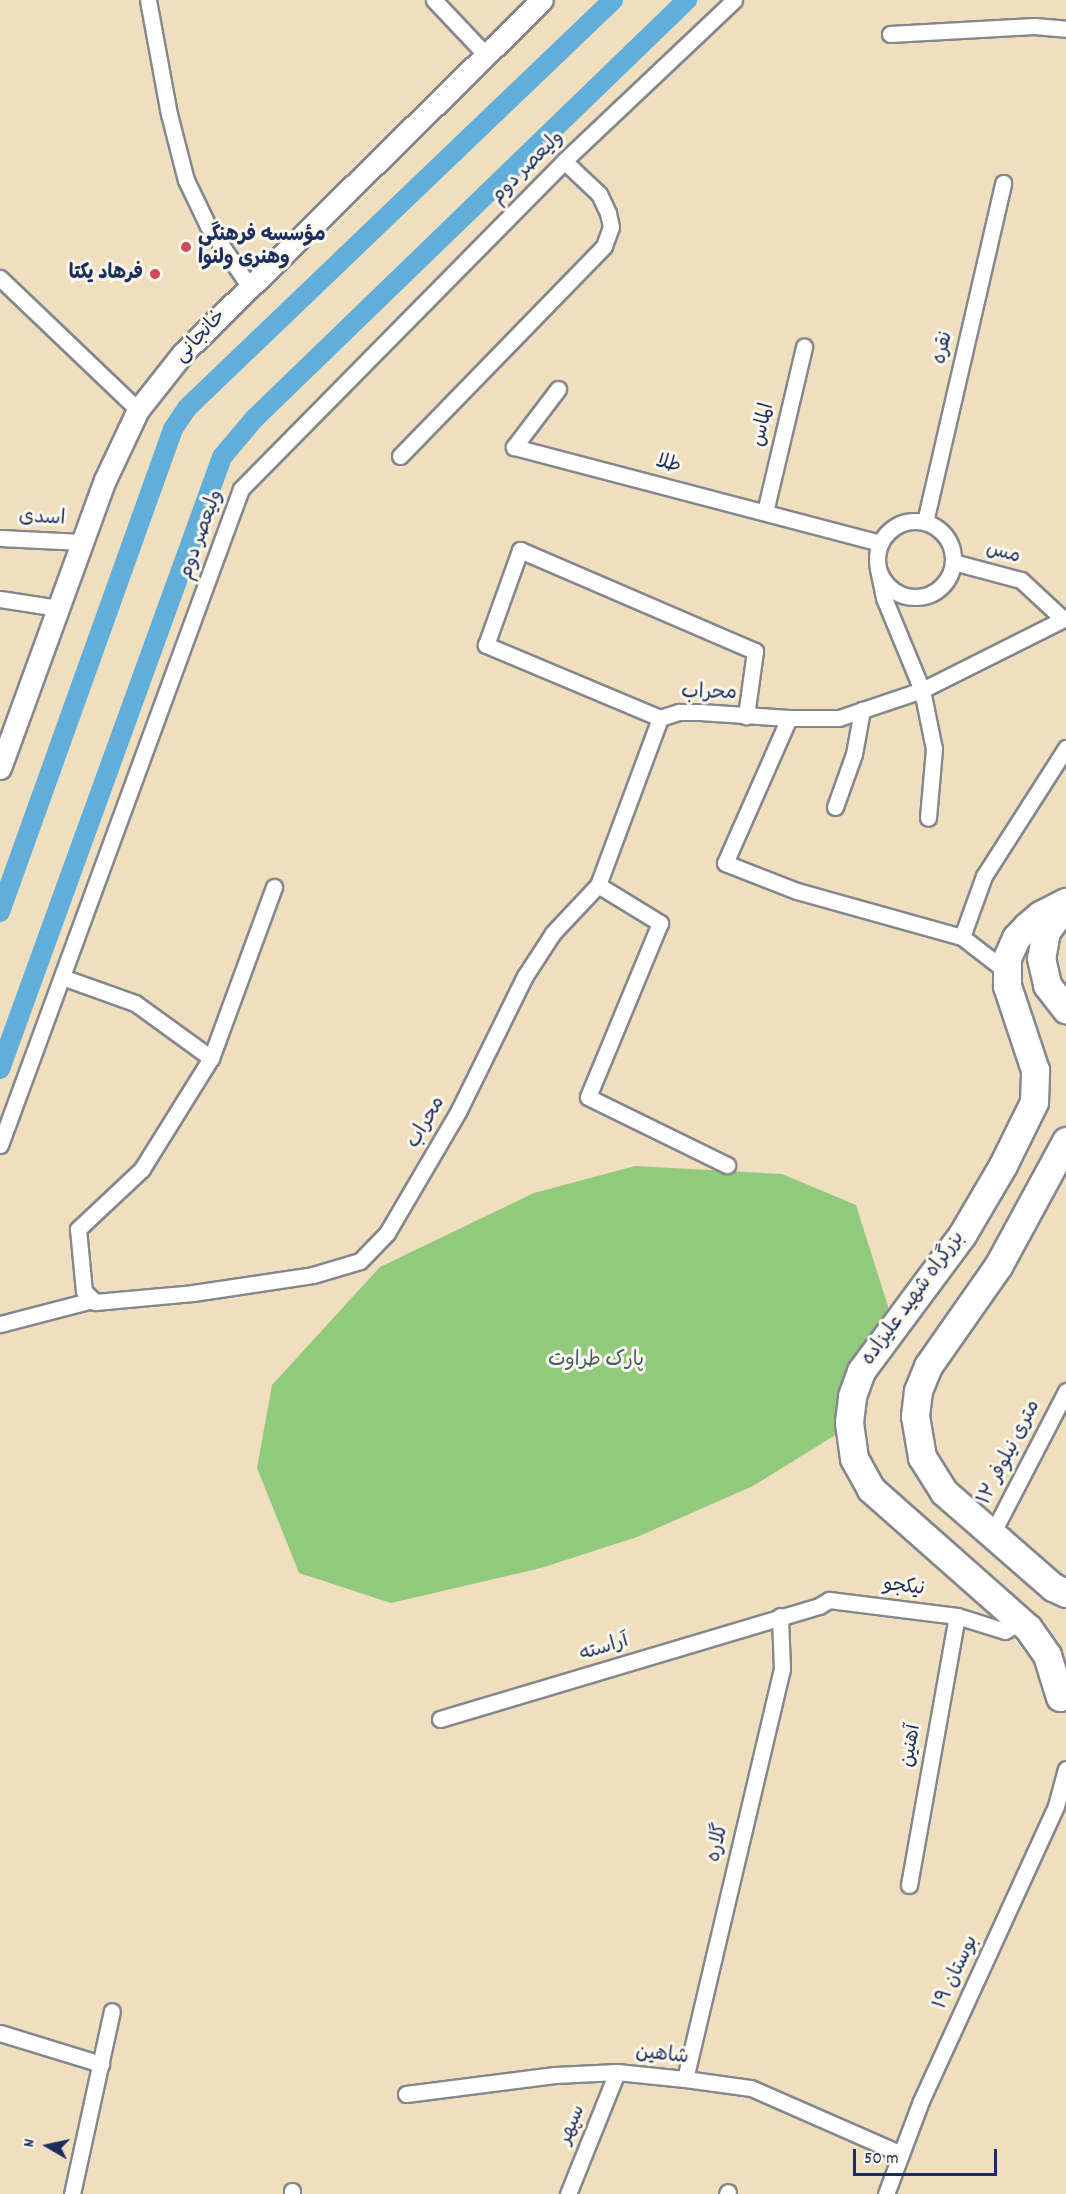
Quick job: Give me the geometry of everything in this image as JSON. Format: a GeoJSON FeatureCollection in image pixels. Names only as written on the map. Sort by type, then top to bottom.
{"type":"FeatureCollection","features":[{"type":"Feature","properties":{"kind":"highway","name":"بزرگراه شهید علیزاده"},"geometry":{"type":"LineString","coordinates":[[1063,1705],[1047,1655],[1021,1621],[874,1494],[854,1458],[849,1422],[852,1396],[861,1371],[962,1235],[1003,1165],[1034,1102],[1037,1081],[1034,1064],[1008,991],[1006,971],[1009,953],[1023,929],[1040,915],[1066,904]]}},
{"type":"Feature","properties":{"kind":"highway"},"geometry":{"type":"LineString","coordinates":[[1066,904],[1049,926],[1043,942],[1041,958],[1047,985],[1066,1009]]}},
{"type":"Feature","properties":{"kind":"highway"},"geometry":{"type":"LineString","coordinates":[[1066,1141],[1006,1252],[980,1294],[935,1354],[923,1376],[916,1401],[915,1427],[920,1452],[929,1471],[944,1492],[1053,1587],[1066,1593]]}},
{"type":"Feature","properties":{"kind":"highway"},"geometry":{"type":"LineString","coordinates":[[1063,1705],[1059,1670],[1066,1646]]}},
{"type":"Feature","properties":{"kind":"main road","name":"خانجانی"},"geometry":{"type":"LineString","coordinates":[[0,768],[4,744],[58,608],[105,480],[138,410],[183,353],[542,0]]}},
{"type":"Feature","properties":{"kind":"main road"},"geometry":{"type":"LineString","coordinates":[[1006,1252],[1066,1169]]}},
{"type":"Feature","properties":{"kind":"street"},"geometry":{"type":"LineString","coordinates":[[148,0],[169,114],[186,180],[208,226],[250,287]]}},
{"type":"Feature","properties":{"kind":"street"},"geometry":{"type":"LineString","coordinates":[[434,0],[487,56]]}},
{"type":"Feature","properties":{"kind":"street","name":"ولیعصر دوم"},"geometry":{"type":"LineString","coordinates":[[0,1145],[242,489],[564,161],[734,0]]}},
{"type":"Feature","properties":{"kind":"street"},"geometry":{"type":"LineString","coordinates":[[890,34],[1034,26],[1066,29]]}},
{"type":"Feature","properties":{"kind":"street"},"geometry":{"type":"LineString","coordinates":[[400,456],[604,246],[611,227],[608,213],[599,194],[564,161]]}},
{"type":"Feature","properties":{"kind":"street","name":"نقره"},"geometry":{"type":"LineString","coordinates":[[925,522],[1003,183]]}},
{"type":"Feature","properties":{"kind":"street"},"geometry":{"type":"LineString","coordinates":[[0,278],[138,410]]}},
{"type":"Feature","properties":{"kind":"street","name":"الماس"},"geometry":{"type":"LineString","coordinates":[[765,512],[804,347]]}},
{"type":"Feature","properties":{"kind":"street","name":"طلا"},"geometry":{"type":"LineString","coordinates":[[558,389],[514,447],[881,543]]}},
{"type":"Feature","properties":{"kind":"street"},"geometry":{"type":"LineString","coordinates":[[878,569],[884,581],[893,590],[905,596],[918,597],[928,594],[945,582],[953,562],[951,549],[946,537],[937,528],[925,522],[904,522],[886,534],[877,556],[878,569],[884,598],[922,690],[934,749],[928,818]]}},
{"type":"Feature","properties":{"kind":"street","name":"اسدی"},"geometry":{"type":"LineString","coordinates":[[0,538],[82,542]]}},
{"type":"Feature","properties":{"kind":"street"},"geometry":{"type":"LineString","coordinates":[[660,718],[486,645],[520,550],[754,651],[746,716]]}},
{"type":"Feature","properties":{"kind":"street","name":"مس"},"geometry":{"type":"LineString","coordinates":[[953,562],[1021,580],[1065,618]]}},
{"type":"Feature","properties":{"kind":"street"},"geometry":{"type":"LineString","coordinates":[[0,599],[58,608]]}},
{"type":"Feature","properties":{"kind":"street","name":"محراب"},"geometry":{"type":"LineString","coordinates":[[93,1300],[193,1293],[313,1275],[360,1262],[387,1233],[458,1112],[525,976],[553,933],[598,885],[660,718],[679,712],[789,718],[839,718],[922,690],[1065,618]]}},
{"type":"Feature","properties":{"kind":"street"},"geometry":{"type":"LineString","coordinates":[[835,807],[854,754],[862,710]]}},
{"type":"Feature","properties":{"kind":"street"},"geometry":{"type":"LineString","coordinates":[[789,718],[725,863],[797,891],[962,937],[1006,971]]}},
{"type":"Feature","properties":{"kind":"street"},"geometry":{"type":"LineString","coordinates":[[962,937],[984,876],[1066,748]]}},
{"type":"Feature","properties":{"kind":"street"},"geometry":{"type":"LineString","coordinates":[[598,885],[660,923],[588,1097],[727,1164]]}},
{"type":"Feature","properties":{"kind":"street"},"geometry":{"type":"LineString","coordinates":[[93,1300],[84,1291],[82,1282],[78,1228],[142,1169],[211,1058],[274,887]]}},
{"type":"Feature","properties":{"kind":"street"},"geometry":{"type":"LineString","coordinates":[[62,977],[135,1004],[211,1058]]}},
{"type":"Feature","properties":{"kind":"street"},"geometry":{"type":"LineString","coordinates":[[0,1324],[93,1300]]}},
{"type":"Feature","properties":{"kind":"street","name":"۱۲ متری نیلوفر"},"geometry":{"type":"LineString","coordinates":[[992,1534],[1066,1392]]}},
{"type":"Feature","properties":{"kind":"street","name":"نیکجو"},"geometry":{"type":"LineString","coordinates":[[780,1616],[819,1606],[829,1600],[957,1616],[1005,1631],[1021,1621]]}},
{"type":"Feature","properties":{"kind":"street","name":"آراسته"},"geometry":{"type":"LineString","coordinates":[[440,1719],[780,1616]]}},
{"type":"Feature","properties":{"kind":"street","name":"گلاره"},"geometry":{"type":"LineString","coordinates":[[685,2079],[782,1669],[780,1616]]}},
{"type":"Feature","properties":{"kind":"street","name":"آهنین"},"geometry":{"type":"LineString","coordinates":[[909,1885],[957,1616]]}},
{"type":"Feature","properties":{"kind":"street","name":"بوستان ۱۹"},"geometry":{"type":"LineString","coordinates":[[886,2194],[921,2100],[1056,1806],[1066,1769]]}},
{"type":"Feature","properties":{"kind":"street"},"geometry":{"type":"LineString","coordinates":[[72,2194],[112,2012]]}},
{"type":"Feature","properties":{"kind":"street"},"geometry":{"type":"LineString","coordinates":[[0,2032],[101,2064]]}},
{"type":"Feature","properties":{"kind":"street","name":"شاهین"},"geometry":{"type":"LineString","coordinates":[[406,2094],[555,2075],[617,2072],[685,2079],[751,2088],[901,2154]]}},
{"type":"Feature","properties":{"kind":"street","name":"سپهر"},"geometry":{"type":"LineString","coordinates":[[568,2194],[617,2072]]}},
{"type":"Feature","properties":{"kind":"green space","name":"پارک طراوت"},"geometry":{"type":"Polygon","coordinates":[[[635,1166],[782,1174],[856,1205],[892,1319],[853,1424],[753,1486],[637,1537],[541,1568],[391,1603],[299,1573],[257,1468],[272,1385],[380,1267],[534,1193],[635,1166]]]}},
{"type":"Feature","properties":{"kind":"waterway"},"geometry":{"type":"LineString","coordinates":[[0,912],[173,429],[187,408],[613,0]]}},
{"type":"Feature","properties":{"kind":"waterway"},"geometry":{"type":"LineString","coordinates":[[0,1069],[222,457],[254,419],[687,0]]}},
{"type":"Feature","properties":{"kind":"place","name":"مؤسسه فرهنگی وهنری ولنوا"},"geometry":{"type":"Point","coordinates":[186,247]}},
{"type":"Feature","properties":{"kind":"place","name":"فرهاد یکتا"},"geometry":{"type":"Point","coordinates":[155,274]}}]}
